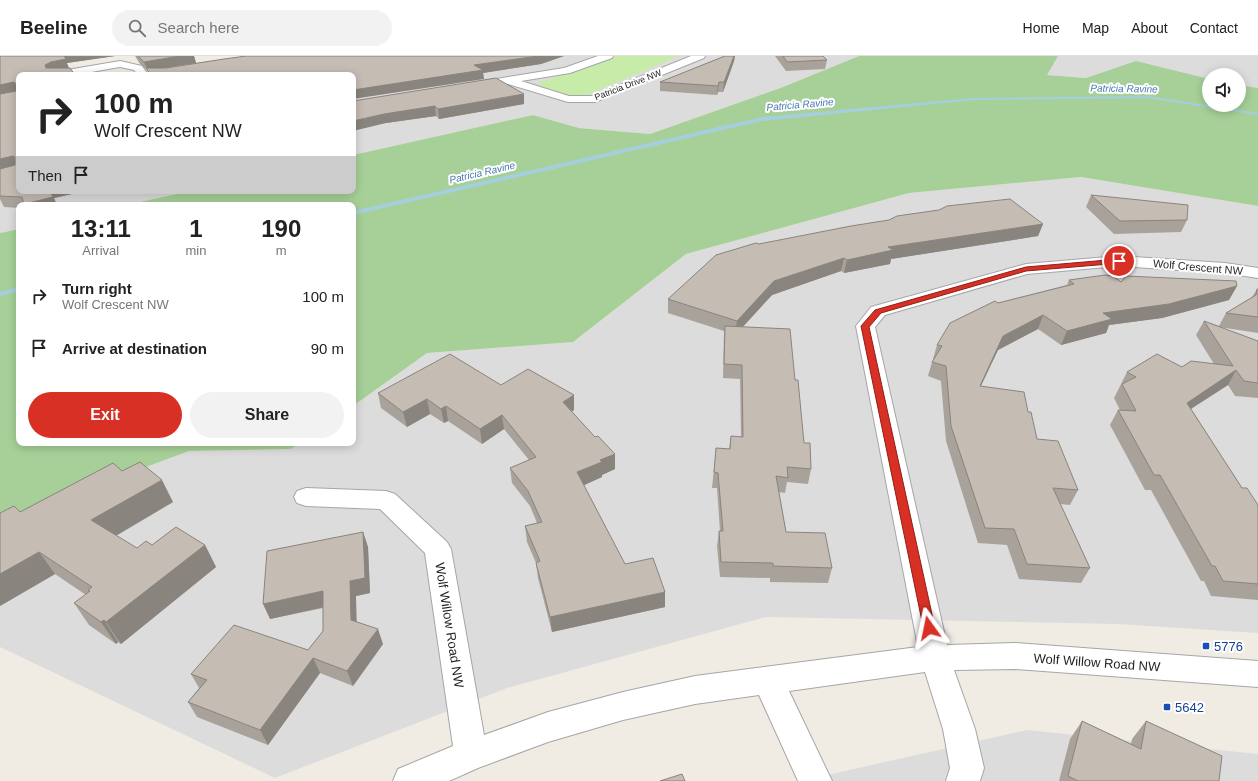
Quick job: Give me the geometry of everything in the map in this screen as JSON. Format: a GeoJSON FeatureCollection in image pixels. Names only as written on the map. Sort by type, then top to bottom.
{"type":"FeatureCollection","features":[{"type":"Feature","properties":{"kind":"street","name":"Patricia Drive NW"},"geometry":{"type":"LineString","coordinates":[[462,88],[566,71],[608,56]]}},
{"type":"Feature","properties":{"kind":"street","name":"Patricia Drive NW"},"geometry":{"type":"LineString","coordinates":[[508,81],[568,99],[595,99],[700,56]]}},
{"type":"Feature","properties":{"kind":"street"},"geometry":{"type":"LineString","coordinates":[[73,72],[120,64],[138,68],[141,72]]}},
{"type":"Feature","properties":{"kind":"street","name":"Wolf Crescent NW"},"geometry":{"type":"LineString","coordinates":[[935,658],[865,326],[878,311],[1026,269],[1119,261],[1225,268],[1258,273]]}},
{"type":"Feature","properties":{"kind":"street","name":"Wolf Willow Road NW"},"geometry":{"type":"LineString","coordinates":[[306,497],[386,500],[438,549],[471,755]]}},
{"type":"Feature","properties":{"kind":"street","name":"Wolf Willow Road NW"},"geometry":{"type":"LineString","coordinates":[[410,781],[471,755],[548,727],[623,706],[695,690],[935,658],[1015,656],[1258,674]]}},
{"type":"Feature","properties":{"kind":"street"},"geometry":{"type":"LineString","coordinates":[[935,658],[959,729],[967,768],[963,781]]}},
{"type":"Feature","properties":{"kind":"street"},"geometry":{"type":"LineString","coordinates":[[768,680],[815,781]]}},
{"type":"Feature","properties":{"kind":"shaded area"},"geometry":{"type":"Polygon","coordinates":[[[308,56],[859,56],[783,87],[650,134],[579,128],[533,115],[356,154],[356,72],[209,72],[308,56]]]}},
{"type":"Feature","properties":{"kind":"shaded area"},"geometry":{"type":"Polygon","coordinates":[[[1042,56],[1258,56],[1258,95],[1246,93],[1246,68],[1202,68],[1202,86],[1047,75],[1042,56]]]}},
{"type":"Feature","properties":{"kind":"shaded area"},"geometry":{"type":"Polygon","coordinates":[[[0,107],[16,178],[16,194],[176,194],[140,202],[16,202],[16,230],[0,233],[0,107]]]}},
{"type":"Feature","properties":{"kind":"shaded area"},"geometry":{"type":"Polygon","coordinates":[[[1081,177],[1258,206],[1258,633],[1117,624],[766,617],[507,688],[275,778],[0,647],[0,523],[13,516],[189,451],[291,449],[296,446],[356,446],[356,404],[427,353],[573,342],[686,254],[909,193],[1081,177]]]}},
{"type":"Feature","properties":{"kind":"shaded area"},"geometry":{"type":"Polygon","coordinates":[[[1027,730],[1258,754],[1258,781],[801,781],[1027,730]]]}},
{"type":"Feature","properties":{"kind":"green space"},"geometry":{"type":"Polygon","coordinates":[[[616,56],[679,56],[582,97],[567,97],[540,87],[539,83],[616,56]]]}},
{"type":"Feature","properties":{"kind":"green space"},"geometry":{"type":"Polygon","coordinates":[[[859,56],[1058,56],[1047,75],[1086,78],[1136,61],[1202,77],[1202,112],[1246,112],[1246,86],[1258,88],[1258,206],[1081,177],[909,193],[686,254],[573,342],[427,353],[356,404],[356,202],[140,202],[176,194],[356,194],[356,154],[533,115],[579,128],[650,134],[783,87],[859,56]]]}},
{"type":"Feature","properties":{"kind":"green space"},"geometry":{"type":"Polygon","coordinates":[[[16,230],[16,446],[296,446],[291,449],[189,451],[14,516],[0,523],[0,233],[16,230]]]}},
{"type":"Feature","properties":{"kind":"building"},"geometry":{"type":"Polygon","coordinates":[[[0,56],[64,56],[66,59],[51,62],[45,65],[46,68],[70,68],[73,72],[16,72],[16,84],[14,82],[0,85],[0,56]]]}},
{"type":"Feature","properties":{"kind":"building"},"geometry":{"type":"Polygon","coordinates":[[[138,56],[180,56],[144,62],[138,56]]]}},
{"type":"Feature","properties":{"kind":"building"},"geometry":{"type":"Polygon","coordinates":[[[246,56],[538,56],[474,65],[483,70],[356,90],[356,72],[149,72],[146,68],[166,68],[246,56]]]}},
{"type":"Feature","properties":{"kind":"building"},"geometry":{"type":"Polygon","coordinates":[[[725,56],[734,56],[724,82],[719,82],[718,86],[660,82],[725,56]]]}},
{"type":"Feature","properties":{"kind":"building"},"geometry":{"type":"Polygon","coordinates":[[[783,56],[823,56],[827,60],[787,62],[783,56]]]}},
{"type":"Feature","properties":{"kind":"building"},"geometry":{"type":"Polygon","coordinates":[[[496,78],[524,94],[438,109],[435,106],[384,114],[356,120],[356,101],[496,78]]]}},
{"type":"Feature","properties":{"kind":"building"},"geometry":{"type":"Polygon","coordinates":[[[16,91],[16,194],[52,194],[53,197],[32,202],[23,202],[22,197],[0,196],[0,169],[15,165],[15,157],[13,156],[0,159],[0,94],[16,91]]]}},
{"type":"Feature","properties":{"kind":"building"},"geometry":{"type":"Polygon","coordinates":[[[1091,195],[1188,205],[1187,220],[1120,221],[1091,195]]]}},
{"type":"Feature","properties":{"kind":"building"},"geometry":{"type":"Polygon","coordinates":[[[1010,199],[1043,224],[888,247],[893,250],[847,260],[844,258],[774,281],[737,321],[668,299],[716,255],[756,243],[759,244],[889,220],[897,216],[939,210],[947,206],[1010,199]]]}},
{"type":"Feature","properties":{"kind":"building"},"geometry":{"type":"Polygon","coordinates":[[[1105,275],[1113,276],[1121,282],[1126,276],[1236,281],[1237,286],[1169,304],[1103,313],[1112,319],[1067,331],[1043,315],[1003,336],[980,386],[1024,392],[1028,412],[1031,412],[1037,439],[1058,441],[1078,490],[1053,488],[1090,568],[1027,564],[1014,529],[985,528],[951,426],[946,366],[932,362],[942,346],[937,345],[950,323],[995,301],[998,303],[1074,284],[1069,280],[1105,275]]]}},
{"type":"Feature","properties":{"kind":"building"},"geometry":{"type":"Polygon","coordinates":[[[1257,289],[1258,317],[1226,313],[1256,295],[1257,289]]]}},
{"type":"Feature","properties":{"kind":"building"},"geometry":{"type":"Polygon","coordinates":[[[1204,321],[1258,341],[1258,383],[1244,381],[1236,370],[1187,403],[1242,488],[1247,488],[1258,505],[1258,584],[1223,581],[1215,566],[1212,566],[1160,475],[1154,475],[1118,410],[1136,411],[1122,384],[1136,377],[1127,372],[1157,354],[1182,367],[1191,361],[1233,366],[1204,321]]]}},
{"type":"Feature","properties":{"kind":"building"},"geometry":{"type":"Polygon","coordinates":[[[725,326],[790,329],[795,380],[798,380],[804,443],[810,443],[811,469],[787,467],[788,478],[776,476],[786,532],[825,533],[832,568],[773,566],[773,563],[721,562],[719,531],[723,531],[718,473],[714,472],[716,448],[730,449],[731,436],[743,437],[742,365],[724,364],[725,326]]]}},
{"type":"Feature","properties":{"kind":"building"},"geometry":{"type":"Polygon","coordinates":[[[450,354],[501,385],[528,369],[574,395],[563,402],[595,437],[598,436],[615,454],[600,460],[602,462],[577,472],[625,564],[653,558],[665,592],[550,617],[536,563],[540,561],[525,526],[542,522],[528,491],[510,468],[536,457],[502,415],[480,429],[446,406],[441,409],[427,399],[403,412],[378,393],[450,354]]]}},
{"type":"Feature","properties":{"kind":"building"},"geometry":{"type":"Polygon","coordinates":[[[140,462],[162,480],[91,520],[137,548],[146,541],[152,545],[176,527],[205,545],[106,622],[104,620],[101,622],[74,603],[90,591],[88,590],[92,587],[39,552],[0,574],[0,513],[14,506],[20,512],[113,463],[122,471],[140,462]]]}},
{"type":"Feature","properties":{"kind":"building"},"geometry":{"type":"Polygon","coordinates":[[[363,532],[365,578],[350,581],[351,620],[378,629],[347,671],[313,658],[260,730],[188,702],[207,680],[191,674],[234,625],[308,650],[323,631],[323,591],[263,604],[267,551],[363,532]]]}},
{"type":"Feature","properties":{"kind":"building"},"geometry":{"type":"Polygon","coordinates":[[[1082,721],[1141,749],[1146,721],[1222,756],[1219,781],[1078,781],[1068,776],[1082,721]]]}},
{"type":"Feature","properties":{"kind":"building"},"geometry":{"type":"Polygon","coordinates":[[[682,774],[685,781],[660,781],[682,774]]]}},
{"type":"Feature","properties":{"kind":"waterway","name":"Patricia Ravine"},"geometry":{"type":"LineString","coordinates":[[356,212],[762,119],[974,99],[1147,97],[1258,114]]}},
{"type":"Feature","properties":{"kind":"waterway","name":"Patricia Ravine"},"geometry":{"type":"LineString","coordinates":[[0,294],[16,290]]}},
{"type":"Feature","properties":{"kind":"place","name":"5776"},"geometry":{"type":"Point","coordinates":[1206,646]}},
{"type":"Feature","properties":{"kind":"place","name":"5642"},"geometry":{"type":"Point","coordinates":[1167,707]}},
{"type":"Feature","properties":{"kind":"route"},"geometry":{"type":"LineString","coordinates":[[929,628],[865,326],[878,311],[1026,269],[1119,261]]}}]}
